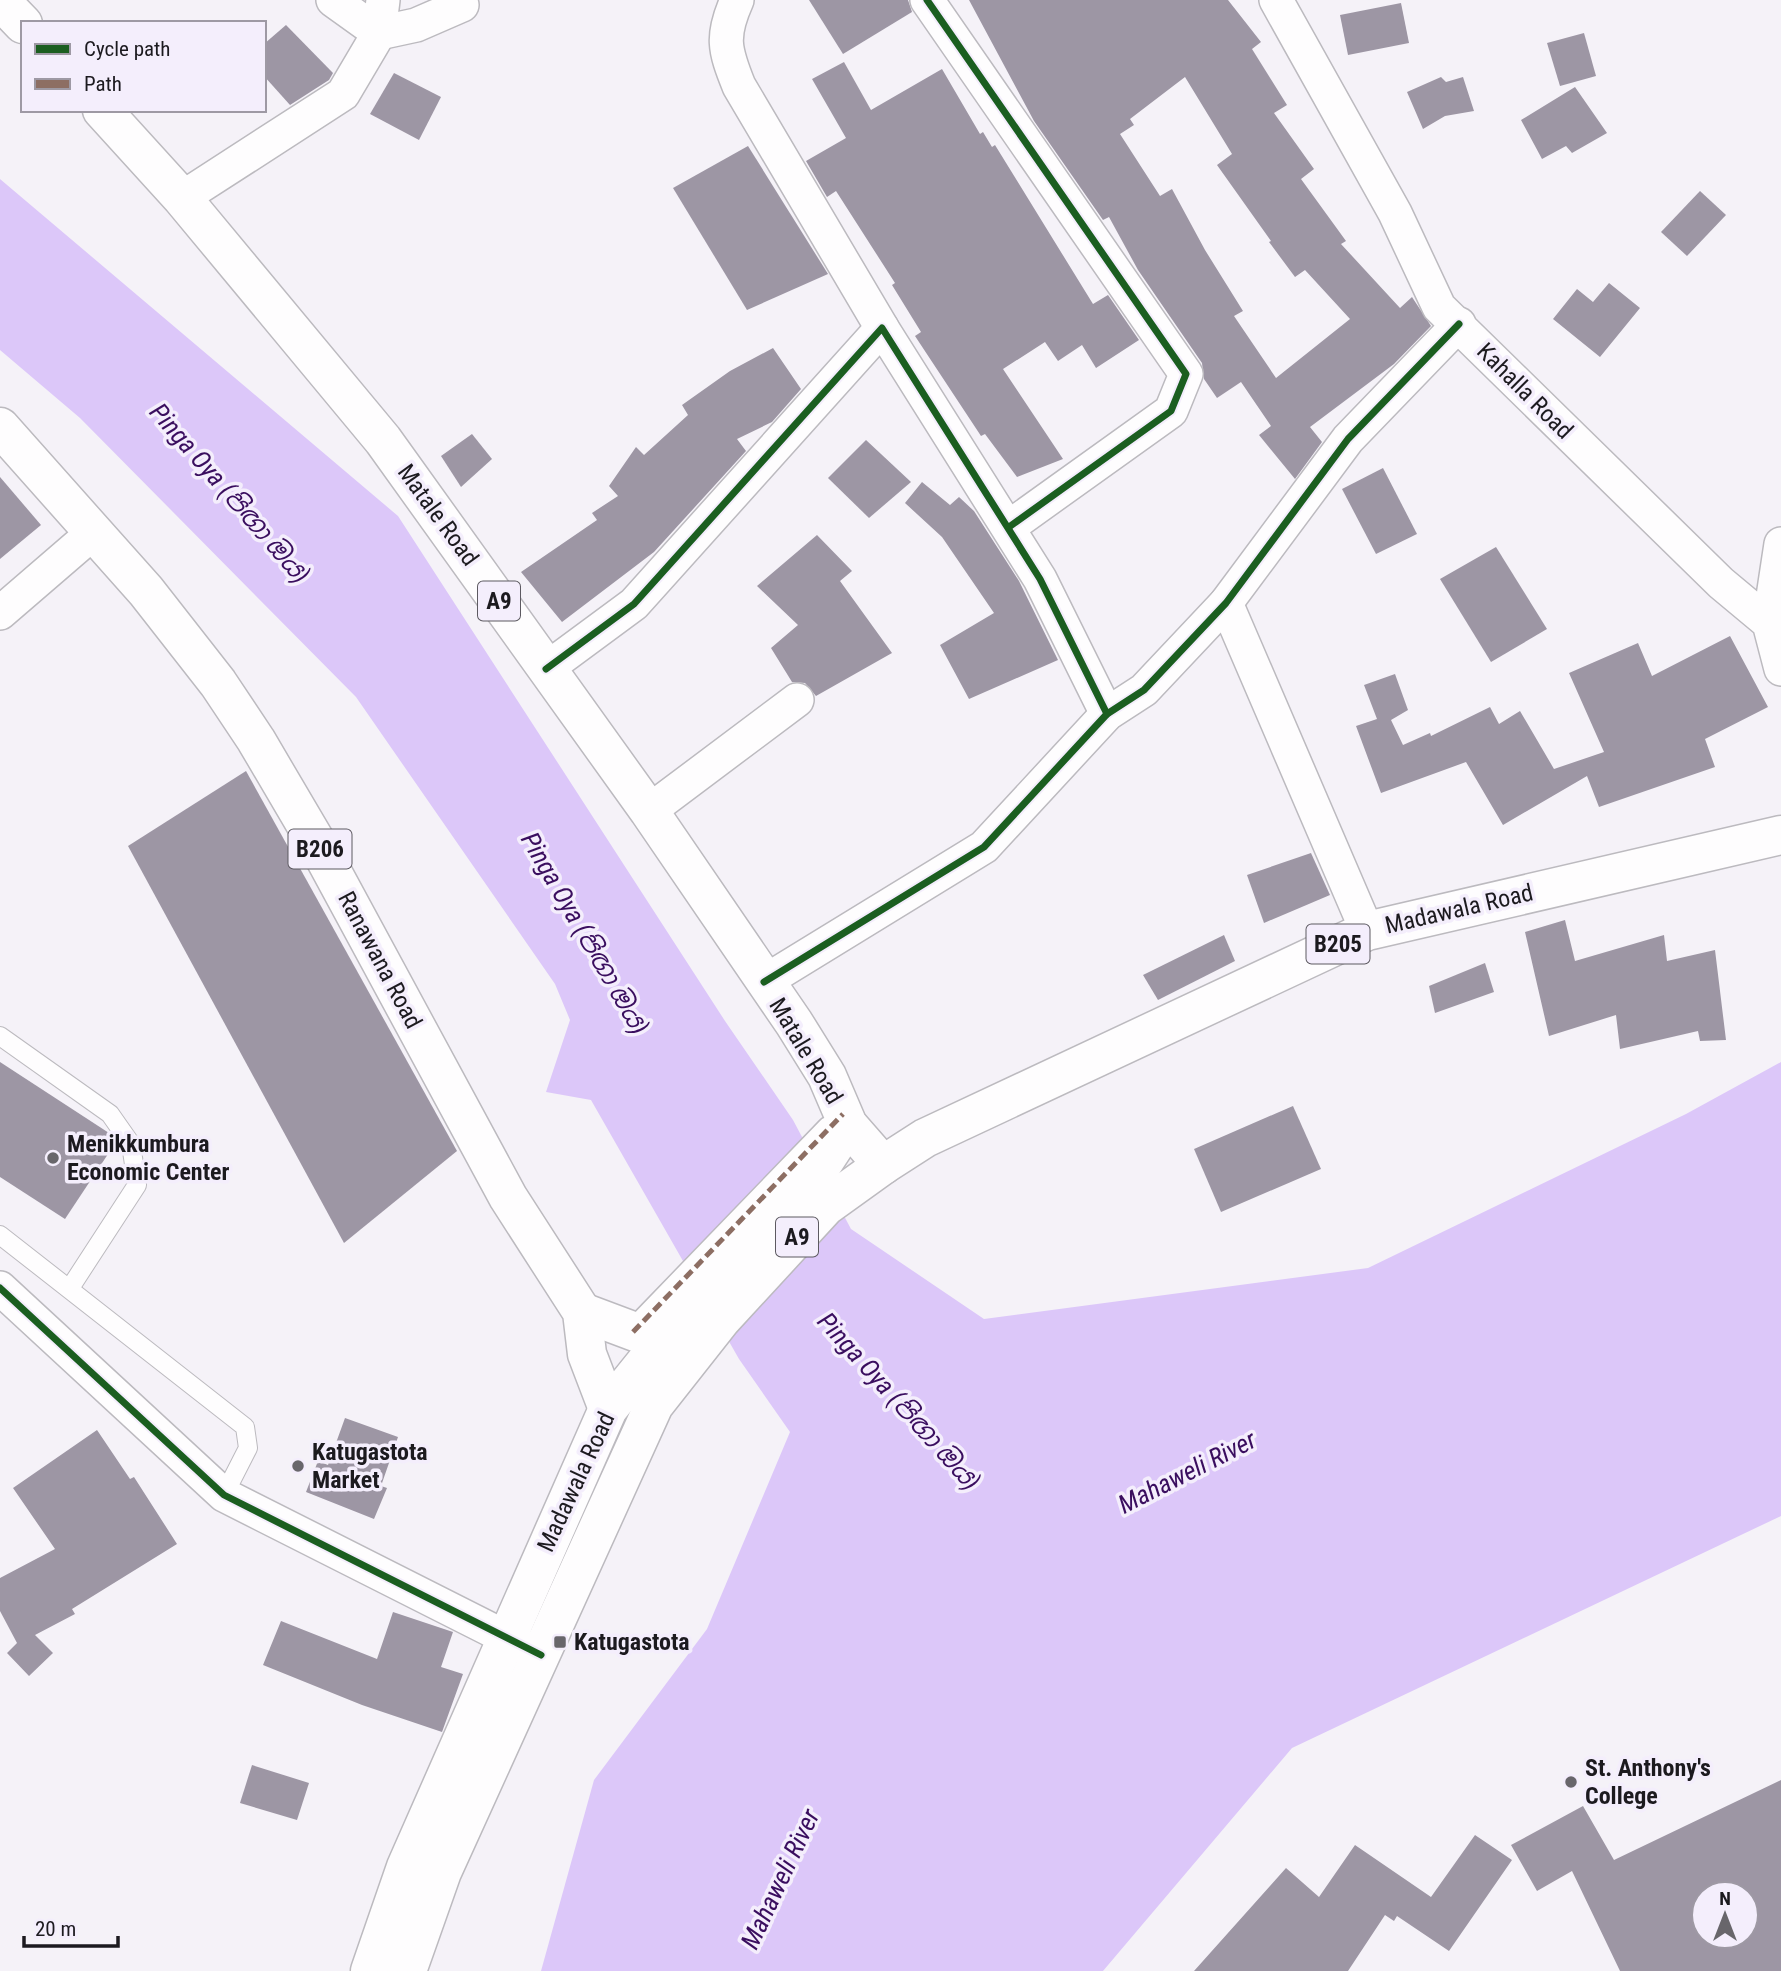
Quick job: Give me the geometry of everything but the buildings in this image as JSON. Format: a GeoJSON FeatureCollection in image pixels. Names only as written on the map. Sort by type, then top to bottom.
{"type":"FeatureCollection","features":[{"type":"Feature","properties":{"kind":"main road"},"geometry":{"type":"LineString","coordinates":[[1,0],[21,22]]}},
{"type":"Feature","properties":{"kind":"main road","name":"Matale Road"},"geometry":{"type":"LineString","coordinates":[[104,112],[182,198],[383,440],[649,811],[827,1076],[834,1134],[883,1165]]}},
{"type":"Feature","properties":{"kind":"main road","name":"Ranawana Road"},"geometry":{"type":"LineString","coordinates":[[0,426],[189,644],[256,740],[316,842],[509,1197],[582,1312]]}},
{"type":"Feature","properties":{"kind":"main road","name":"Madawala Road"},"geometry":{"type":"LineString","coordinates":[[704,1298],[825,1206],[925,1138],[1367,931],[1781,835]]}},
{"type":"Feature","properties":{"kind":"main road","name":"Madawala Road"},"geometry":{"type":"LineString","coordinates":[[370,1971],[406,1867],[608,1409],[663,1342],[785,1212],[834,1134],[890,1140],[925,1138]]}},
{"type":"Feature","properties":{"kind":"main road"},"geometry":{"type":"LineString","coordinates":[[582,1312],[663,1342]]}},
{"type":"Feature","properties":{"kind":"main road","name":"B206"},"geometry":{"type":"LineString","coordinates":[[582,1312],[587,1354],[608,1409]]}},
{"type":"Feature","properties":{"kind":"main road","name":"Madawala Road"},"geometry":{"type":"LineString","coordinates":[[407,1971],[442,1872],[654,1405],[663,1342]]}},
{"type":"Feature","properties":{"kind":"main road"},"geometry":{"type":"LineString","coordinates":[[608,1409],[654,1405]]}},
{"type":"Feature","properties":{"kind":"street"},"geometry":{"type":"LineString","coordinates":[[333,0],[379,33],[416,25],[462,5]]}},
{"type":"Feature","properties":{"kind":"street"},"geometry":{"type":"LineString","coordinates":[[182,198],[343,94],[379,33],[383,0]]}},
{"type":"Feature","properties":{"kind":"street"},"geometry":{"type":"LineString","coordinates":[[737,0],[726,25],[727,57],[738,86],[882,328],[1040,579],[1107,713]]}},
{"type":"Feature","properties":{"kind":"street"},"geometry":{"type":"LineString","coordinates":[[927,0],[1186,374],[1171,411],[1009,527]]}},
{"type":"Feature","properties":{"kind":"street","name":"Kahalla Road"},"geometry":{"type":"LineString","coordinates":[[1276,0],[1395,213],[1439,307],[1721,583],[1769,623]]}},
{"type":"Feature","properties":{"kind":"street"},"geometry":{"type":"LineString","coordinates":[[764,982],[984,847],[1107,713],[1144,690],[1226,603],[1348,439],[1459,324]]}},
{"type":"Feature","properties":{"kind":"street"},"geometry":{"type":"LineString","coordinates":[[546,669],[634,604],[882,328]]}},
{"type":"Feature","properties":{"kind":"street"},"geometry":{"type":"LineString","coordinates":[[0,613],[94,532]]}},
{"type":"Feature","properties":{"kind":"street"},"geometry":{"type":"LineString","coordinates":[[1781,544],[1769,623],[1781,670]]}},
{"type":"Feature","properties":{"kind":"street"},"geometry":{"type":"LineString","coordinates":[[1226,603],[1367,931]]}},
{"type":"Feature","properties":{"kind":"street"},"geometry":{"type":"LineString","coordinates":[[649,811],[797,700]]}},
{"type":"Feature","properties":{"kind":"street"},"geometry":{"type":"LineString","coordinates":[[0,1288],[225,1495],[541,1654]]}},
{"type":"Feature","properties":{"kind":"lane"},"geometry":{"type":"LineString","coordinates":[[0,1036],[110,1114],[131,1144],[137,1185],[70,1288]]}},
{"type":"Feature","properties":{"kind":"lane"},"geometry":{"type":"LineString","coordinates":[[0,1235],[246,1427],[248,1448],[225,1495]]}},
{"type":"Feature","properties":{"kind":"water"},"geometry":{"type":"Polygon","coordinates":[[[0,179],[398,516],[725,1021],[793,1120],[851,1229],[984,1319],[1368,1268],[1686,1114],[1781,1062],[1781,1516],[1292,1748],[1103,1971],[541,1971],[594,1780],[707,1629],[790,1432],[739,1359],[591,1100],[546,1092],[570,1020],[555,984],[356,697],[80,418],[0,350],[0,179]]]}},
{"type":"Feature","properties":{"kind":"marked path"},"geometry":{"type":"LineString","coordinates":[[633,1332],[843,1114]]}},
{"type":"Feature","properties":{"kind":"cycle path"},"geometry":{"type":"LineString","coordinates":[[927,0],[1186,374],[1171,411],[1009,527]]}},
{"type":"Feature","properties":{"kind":"cycle path"},"geometry":{"type":"LineString","coordinates":[[764,982],[984,847],[1107,714],[1144,690],[1226,603],[1348,439],[1459,324]]}},
{"type":"Feature","properties":{"kind":"cycle path"},"geometry":{"type":"LineString","coordinates":[[546,669],[634,604],[882,328],[1040,579],[1107,714]]}},
{"type":"Feature","properties":{"kind":"cycle path"},"geometry":{"type":"LineString","coordinates":[[0,1288],[224,1495],[541,1655]]}},
{"type":"Feature","properties":{"kind":"place","name":"Menikkumbura Economic Center"},"geometry":{"type":"Point","coordinates":[53,1158]}},
{"type":"Feature","properties":{"kind":"place","name":"Katugastota Market"},"geometry":{"type":"Point","coordinates":[298,1466]}},
{"type":"Feature","properties":{"kind":"place","name":"Katugastota"},"geometry":{"type":"Point","coordinates":[560,1642]}},
{"type":"Feature","properties":{"kind":"place","name":"St. Anthony's College"},"geometry":{"type":"Point","coordinates":[1571,1782]}},
{"type":"Feature","properties":{"kind":"water label","name":"Pinga Oya (පිඟා ඔය)"},"geometry":{"type":"Point","coordinates":[230,493]}},
{"type":"Feature","properties":{"kind":"water label","name":"Pinga Oya (පිඟා ඔය)"},"geometry":{"type":"Point","coordinates":[585,933]}},
{"type":"Feature","properties":{"kind":"water label","name":"Pinga Oya (පිඟා ඔය)"},"geometry":{"type":"Point","coordinates":[899,1401]}},
{"type":"Feature","properties":{"kind":"water label","name":"Mahaweli River"},"geometry":{"type":"Point","coordinates":[1187,1472]}},
{"type":"Feature","properties":{"kind":"water label","name":"Mahaweli River"},"geometry":{"type":"Point","coordinates":[780,1879]}}]}
